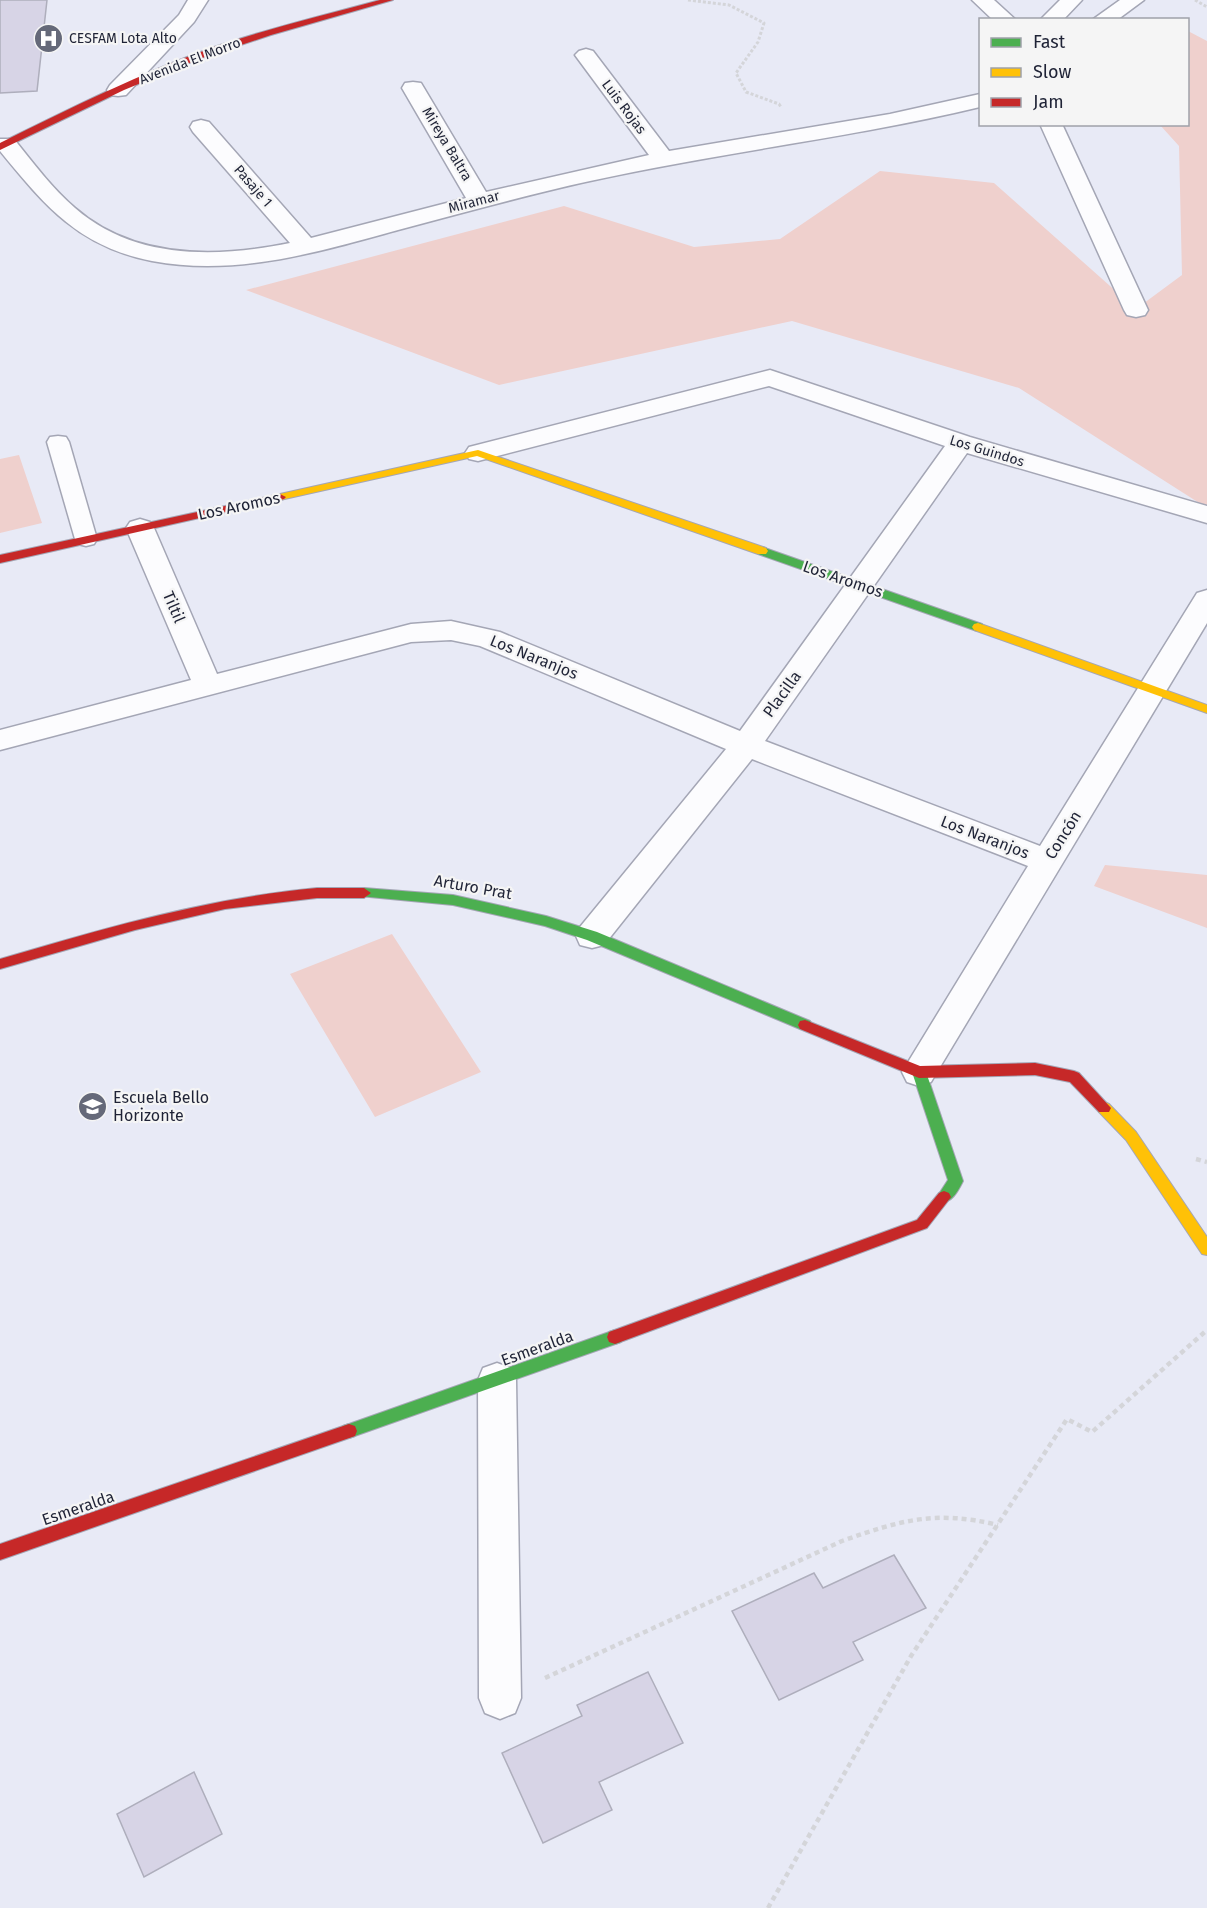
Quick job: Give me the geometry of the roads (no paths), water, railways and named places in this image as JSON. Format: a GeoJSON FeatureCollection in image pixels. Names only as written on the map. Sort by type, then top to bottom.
{"type":"FeatureCollection","features":[{"type":"Feature","properties":{"kind":"street"},"geometry":{"type":"LineString","coordinates":[[118,90],[187,18],[198,0]]}},
{"type":"Feature","properties":{"kind":"street","name":"Avenida El Morro"},"geometry":{"type":"LineString","coordinates":[[3,146],[176,64],[229,45],[389,0]]}},
{"type":"Feature","properties":{"kind":"street"},"geometry":{"type":"LineString","coordinates":[[982,0],[1004,18]]}},
{"type":"Feature","properties":{"kind":"street"},"geometry":{"type":"LineString","coordinates":[[1052,18],[1072,0]]}},
{"type":"Feature","properties":{"kind":"street"},"geometry":{"type":"LineString","coordinates":[[1105,18],[1134,0]]}},
{"type":"Feature","properties":{"kind":"street","name":"Luis Rojas"},"geometry":{"type":"LineString","coordinates":[[586,55],[663,159]]}},
{"type":"Feature","properties":{"kind":"street","name":"Mireya Baltra"},"geometry":{"type":"LineString","coordinates":[[413,88],[480,201]]}},
{"type":"Feature","properties":{"kind":"street","name":"Miramar"},"geometry":{"type":"LineString","coordinates":[[3,146],[81,227],[112,243],[148,254],[198,260],[253,256],[305,246],[574,177],[979,101]]}},
{"type":"Feature","properties":{"kind":"street"},"geometry":{"type":"LineString","coordinates":[[1052,126],[1136,310]]}},
{"type":"Feature","properties":{"kind":"street","name":"Pasaje 1"},"geometry":{"type":"LineString","coordinates":[[201,127],[305,246]]}},
{"type":"Feature","properties":{"kind":"street","name":"Los Guindos"},"geometry":{"type":"LineString","coordinates":[[770,378],[961,444],[1207,515]]}},
{"type":"Feature","properties":{"kind":"street","name":"Los Aromos"},"geometry":{"type":"LineString","coordinates":[[0,559],[86,538],[478,453],[770,378]]}},
{"type":"Feature","properties":{"kind":"street","name":"Placilla"},"geometry":{"type":"LineString","coordinates":[[592,936],[746,745],[961,444]]}},
{"type":"Feature","properties":{"kind":"street","name":"Los Aromos"},"geometry":{"type":"LineString","coordinates":[[478,453],[860,585],[1207,710]]}},
{"type":"Feature","properties":{"kind":"street","name":"Tiltil"},"geometry":{"type":"LineString","coordinates":[[140,528],[208,687]]}},
{"type":"Feature","properties":{"kind":"street","name":"Concón"},"geometry":{"type":"LineString","coordinates":[[919,1072],[1154,690],[1207,599]]}},
{"type":"Feature","properties":{"kind":"street","name":"Los Naranjos"},"geometry":{"type":"LineString","coordinates":[[0,740],[411,633],[450,629],[471,632],[490,639],[746,745],[1047,861]]}},
{"type":"Feature","properties":{"kind":"street","name":"Arturo Prat"},"geometry":{"type":"LineString","coordinates":[[0,964],[214,906],[318,893],[419,895],[469,901],[542,919],[592,936],[919,1072]]}},
{"type":"Feature","properties":{"kind":"street"},"geometry":{"type":"LineString","coordinates":[[919,1072],[1035,1069],[1074,1077],[1131,1136],[1207,1249]]}},
{"type":"Feature","properties":{"kind":"street","name":"Esmeralda"},"geometry":{"type":"LineString","coordinates":[[0,1552],[497,1380],[922,1224],[956,1181],[919,1072]]}},
{"type":"Feature","properties":{"kind":"street"},"geometry":{"type":"LineString","coordinates":[[497,1380],[500,1698]]}},
{"type":"Feature","properties":{"kind":"lane"},"geometry":{"type":"LineString","coordinates":[[58,442],[86,538]]}},
{"type":"Feature","properties":{"kind":"place","name":"CESFAM Lota Alto"},"geometry":{"type":"Point","coordinates":[48,38]}},
{"type":"Feature","properties":{"kind":"place","name":"Escuela Bello Horizonte"},"geometry":{"type":"Point","coordinates":[92,1106]}}]}
